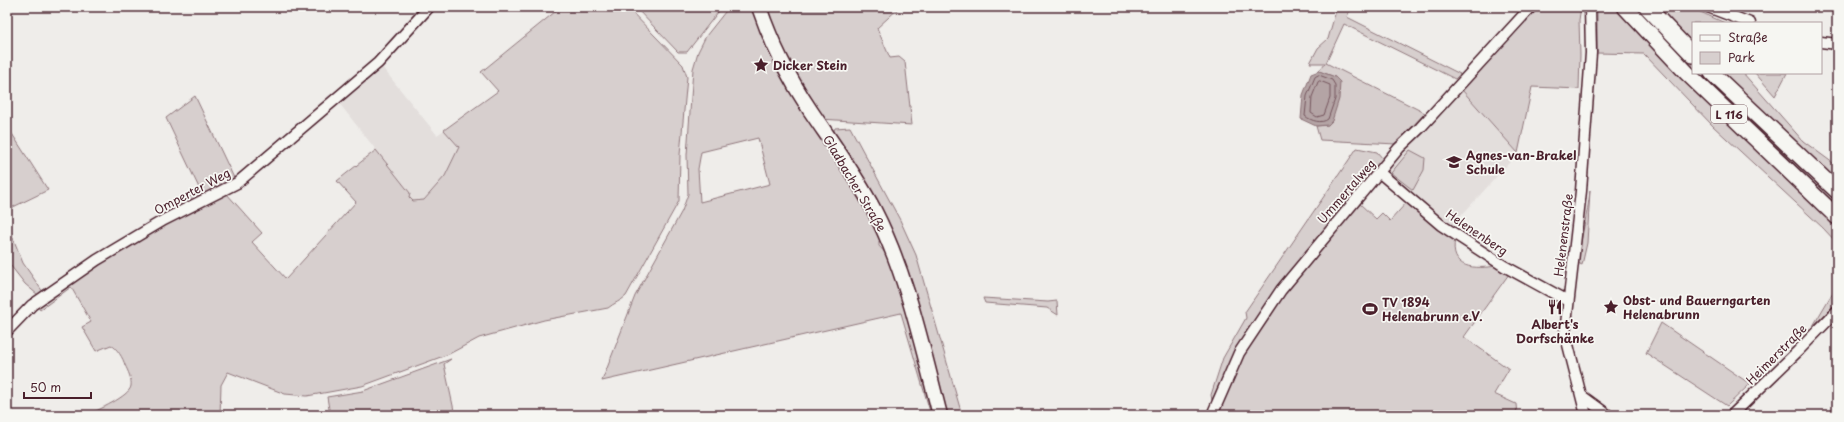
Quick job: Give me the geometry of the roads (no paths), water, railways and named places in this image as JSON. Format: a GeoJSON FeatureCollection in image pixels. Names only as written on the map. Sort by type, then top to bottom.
{"type":"FeatureCollection","features":[{"type":"Feature","properties":{"kind":"main road","name":"Gladbacher Straße"},"geometry":{"type":"LineString","coordinates":[[759,7],[776,48],[810,109],[846,163],[874,209],[890,242],[906,289],[940,415]]}},
{"type":"Feature","properties":{"kind":"main road","name":"L 116"},"geometry":{"type":"LineString","coordinates":[[1625,7],[1687,73],[1837,217]]}},
{"type":"Feature","properties":{"kind":"main road"},"geometry":{"type":"LineString","coordinates":[[1647,7],[1692,53]]}},
{"type":"Feature","properties":{"kind":"main road","name":"L 116"},"geometry":{"type":"LineString","coordinates":[[1713,74],[1837,191]]}},
{"type":"Feature","properties":{"kind":"street","name":"Omperter Weg"},"geometry":{"type":"LineString","coordinates":[[7,331],[32,305],[97,260],[164,220],[237,183],[378,62],[429,7]]}},
{"type":"Feature","properties":{"kind":"street","name":"Ummertalweg"},"geometry":{"type":"LineString","coordinates":[[1212,415],[1239,353],[1281,290],[1351,204],[1380,173],[1399,148],[1420,128],[1531,7]]}},
{"type":"Feature","properties":{"kind":"street","name":"Helenenstraße"},"geometry":{"type":"LineString","coordinates":[[1586,415],[1582,396],[1572,367],[1565,333],[1582,191],[1591,52],[1590,7]]}},
{"type":"Feature","properties":{"kind":"street"},"geometry":{"type":"LineString","coordinates":[[1708,7],[1747,22]]}},
{"type":"Feature","properties":{"kind":"street"},"geometry":{"type":"LineString","coordinates":[[1822,42],[1837,44]]}},
{"type":"Feature","properties":{"kind":"street","name":"Helenenberg"},"geometry":{"type":"LineString","coordinates":[[1380,173],[1441,225],[1504,266],[1568,301]]}},
{"type":"Feature","properties":{"kind":"street","name":"Heimerstraße"},"geometry":{"type":"LineString","coordinates":[[1732,415],[1837,311]]}},
{"type":"Feature","properties":{"kind":"street"},"geometry":{"type":"LineString","coordinates":[[1582,396],[1608,415]]}},
{"type":"Feature","properties":{"kind":"water"},"geometry":{"type":"Polygon","coordinates":[[[1319,71],[1335,77],[1340,82],[1339,99],[1332,121],[1328,125],[1316,126],[1301,119],[1303,95],[1311,74],[1319,71]]]}},
{"type":"Feature","properties":{"kind":"place","name":"Dicker Stein"},"geometry":{"type":"Point","coordinates":[761,65]}},
{"type":"Feature","properties":{"kind":"place","name":"Agnes-van-Brakel Schule"},"geometry":{"type":"Point","coordinates":[1454,162]}},
{"type":"Feature","properties":{"kind":"place","name":"Albert's Dorfschänke"},"geometry":{"type":"Point","coordinates":[1555,307]}},
{"type":"Feature","properties":{"kind":"place","name":"Obst- und Bauerngarten Helenabrunn"},"geometry":{"type":"Point","coordinates":[1611,307]}},
{"type":"Feature","properties":{"kind":"place","name":"TV 1894 Helenabrunn e.V."},"geometry":{"type":"Point","coordinates":[1370,309]}}]}
